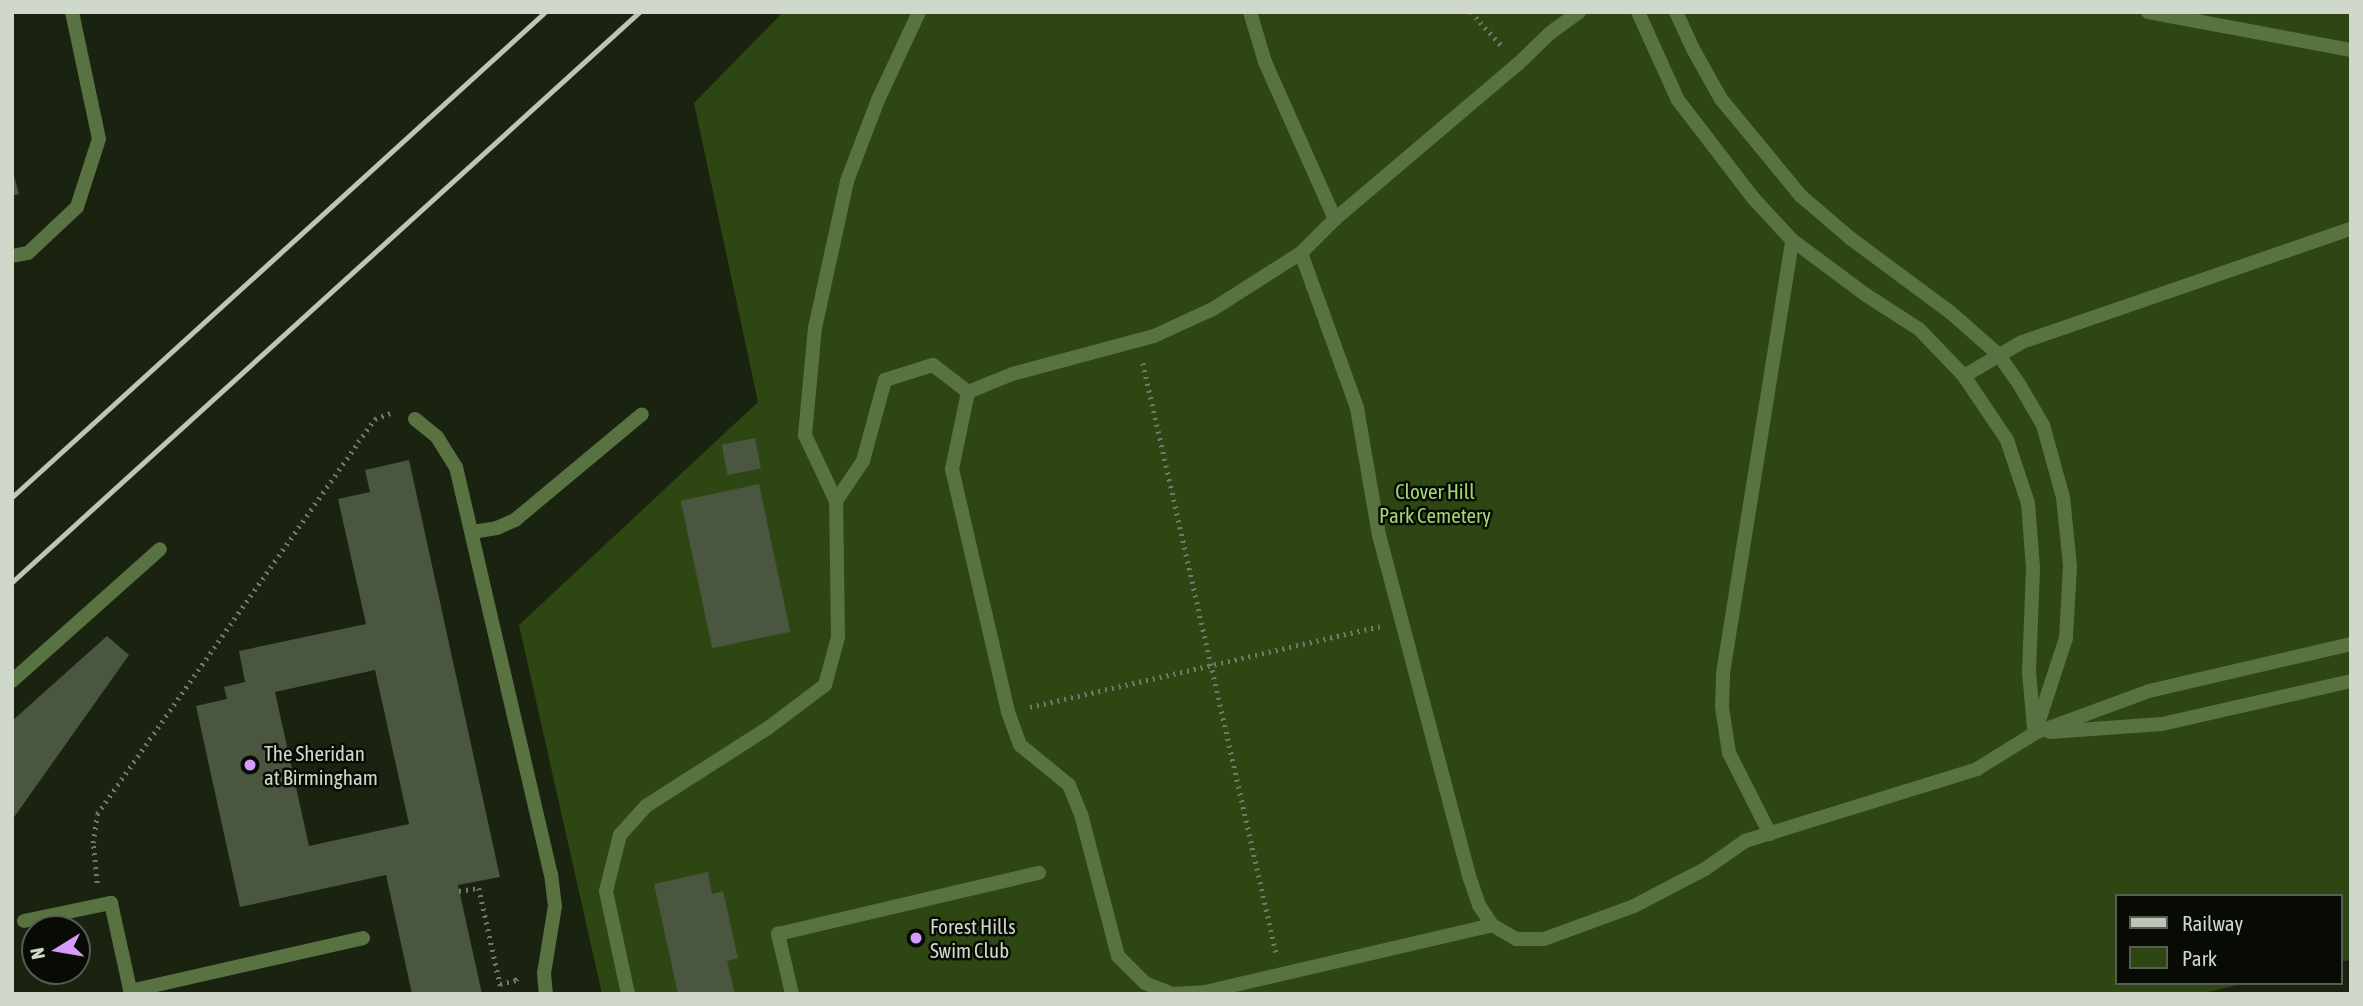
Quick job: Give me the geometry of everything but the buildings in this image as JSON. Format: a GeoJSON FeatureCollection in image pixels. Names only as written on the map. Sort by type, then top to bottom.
{"type":"FeatureCollection","features":[{"type":"Feature","properties":{"kind":"lane"},"geometry":{"type":"LineString","coordinates":[[12,256],[28,253],[77,207],[99,139],[72,12]]}},
{"type":"Feature","properties":{"kind":"lane"},"geometry":{"type":"LineString","coordinates":[[628,994],[606,891],[620,835],[646,806],[768,728],[825,685],[838,636],[836,501],[805,435],[815,328],[847,181],[883,89],[919,12]]}},
{"type":"Feature","properties":{"kind":"lane"},"geometry":{"type":"LineString","coordinates":[[1250,12],[1265,62],[1335,219]]}},
{"type":"Feature","properties":{"kind":"lane"},"geometry":{"type":"LineString","coordinates":[[968,392],[1012,374],[1138,340],[1213,309],[1301,253],[1335,219],[1518,64],[1550,33],[1579,12]]}},
{"type":"Feature","properties":{"kind":"lane"},"geometry":{"type":"LineString","coordinates":[[1638,12],[1678,100],[1754,199],[1792,240],[1919,329],[1965,376],[2007,440],[2028,503],[2033,568],[2029,672],[2035,733]]}},
{"type":"Feature","properties":{"kind":"lane"},"geometry":{"type":"LineString","coordinates":[[1676,12],[1721,99],[1801,196],[1850,238],[1950,312],[1998,354],[2020,384],[2043,425],[2063,497],[2070,566],[2066,638],[2035,733]]}},
{"type":"Feature","properties":{"kind":"lane"},"geometry":{"type":"LineString","coordinates":[[2148,12],[2351,50]]}},
{"type":"Feature","properties":{"kind":"lane"},"geometry":{"type":"LineString","coordinates":[[1965,376],[2022,342],[2351,229]]}},
{"type":"Feature","properties":{"kind":"lane"},"geometry":{"type":"LineString","coordinates":[[1770,834],[1729,752],[1722,707],[1723,673],[1792,240]]}},
{"type":"Feature","properties":{"kind":"lane"},"geometry":{"type":"LineString","coordinates":[[1301,253],[1357,408],[1379,535],[1469,876],[1479,905],[1492,925],[1517,939],[1544,939],[1634,906],[1705,870],[1745,841],[1978,769],[2035,733],[2148,691],[2351,644]]}},
{"type":"Feature","properties":{"kind":"lane"},"geometry":{"type":"LineString","coordinates":[[836,501],[863,461],[885,380],[933,365],[968,392]]}},
{"type":"Feature","properties":{"kind":"lane"},"geometry":{"type":"LineString","coordinates":[[968,392],[952,469],[1008,712],[1020,745],[1069,785],[1081,814],[1118,956],[1145,983],[1172,994],[1205,992],[1492,925]]}},
{"type":"Feature","properties":{"kind":"lane"},"geometry":{"type":"LineString","coordinates":[[472,532],[496,528],[515,520],[642,414]]}},
{"type":"Feature","properties":{"kind":"lane"},"geometry":{"type":"LineString","coordinates":[[415,419],[437,437],[456,467],[551,874],[555,906],[544,973],[546,994]]}},
{"type":"Feature","properties":{"kind":"lane"},"geometry":{"type":"LineString","coordinates":[[12,681],[160,549]]}},
{"type":"Feature","properties":{"kind":"lane"},"geometry":{"type":"LineString","coordinates":[[2035,733],[2162,724],[2351,681]]}},
{"type":"Feature","properties":{"kind":"lane"},"geometry":{"type":"LineString","coordinates":[[792,994],[778,934],[1039,873]]}},
{"type":"Feature","properties":{"kind":"lane"},"geometry":{"type":"LineString","coordinates":[[53,915],[111,903],[131,992],[363,938]]}},
{"type":"Feature","properties":{"kind":"path"},"geometry":{"type":"LineString","coordinates":[[1471,12],[1518,64]]}},
{"type":"Feature","properties":{"kind":"path"},"geometry":{"type":"LineString","coordinates":[[1138,340],[1281,975]]}},
{"type":"Feature","properties":{"kind":"path"},"geometry":{"type":"LineString","coordinates":[[98,887],[93,843],[97,814],[375,419],[394,412],[405,412],[415,419]]}},
{"type":"Feature","properties":{"kind":"path"},"geometry":{"type":"LineString","coordinates":[[1008,712],[1401,621]]}},
{"type":"Feature","properties":{"kind":"path"},"geometry":{"type":"LineString","coordinates":[[459,891],[479,888],[500,988]]}},
{"type":"Feature","properties":{"kind":"green space","name":"Clover Hill Park Cemetery"},"geometry":{"type":"Polygon","coordinates":[[[783,12],[2351,12],[2351,960],[2342,962],[2342,894],[2114,894],[2114,985],[2238,985],[2200,994],[602,994],[519,625],[758,402],[694,103],[783,12]]]}},
{"type":"Feature","properties":{"kind":"railway"},"geometry":{"type":"LineString","coordinates":[[12,497],[545,12]]}},
{"type":"Feature","properties":{"kind":"railway"},"geometry":{"type":"LineString","coordinates":[[12,582],[639,12]]}},
{"type":"Feature","properties":{"kind":"place","name":"The Sheridan at Birmingham"},"geometry":{"type":"Point","coordinates":[250,765]}},
{"type":"Feature","properties":{"kind":"place","name":"Forest Hills Swim Club"},"geometry":{"type":"Point","coordinates":[916,938]}}]}
